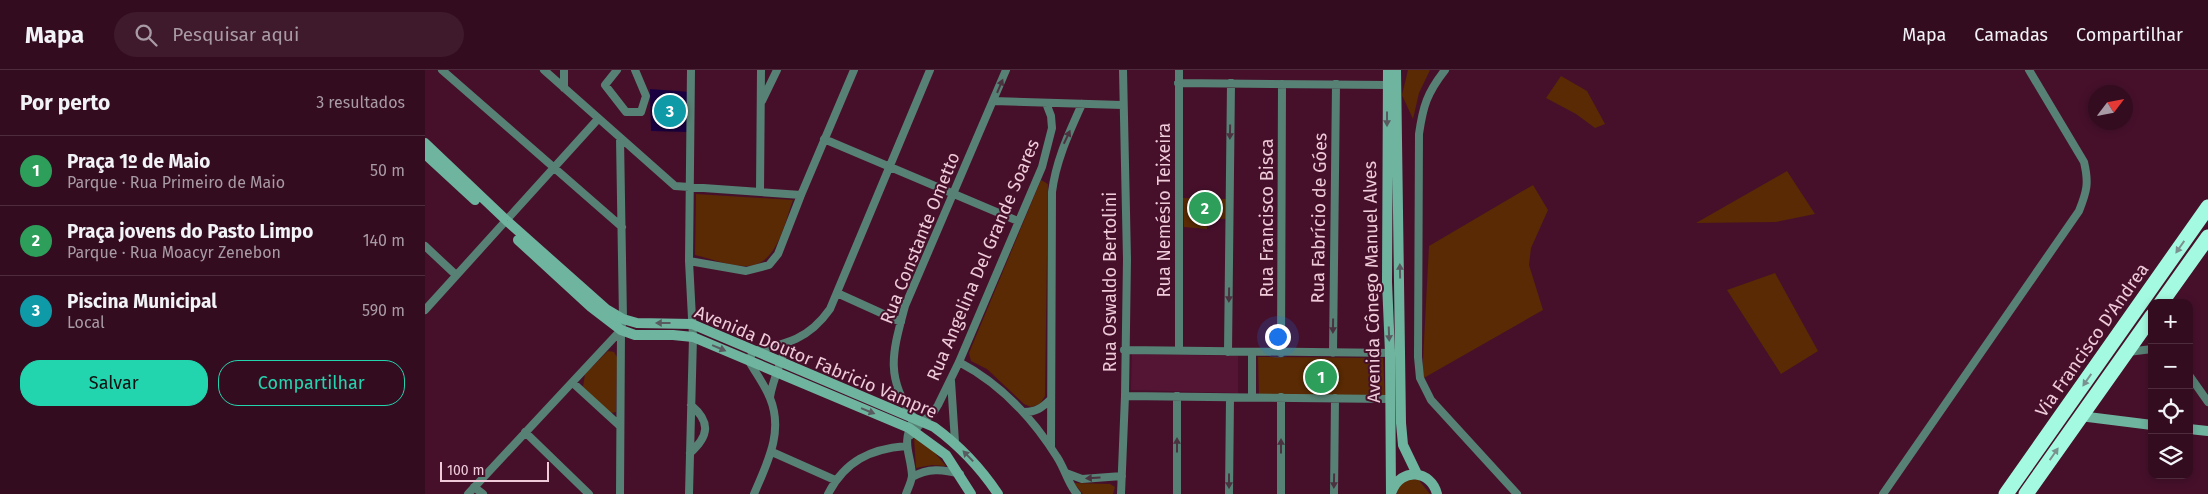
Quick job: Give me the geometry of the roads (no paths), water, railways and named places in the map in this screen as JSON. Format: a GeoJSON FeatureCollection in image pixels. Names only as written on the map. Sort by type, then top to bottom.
{"type":"FeatureCollection","features":[{"type":"Feature","properties":{"kind":"highway","name":"Via Francisco D'Andrea"},"geometry":{"type":"LineString","coordinates":[[2006,494],[2208,207]]}},
{"type":"Feature","properties":{"kind":"highway","name":"Via Francisco D'Andrea"},"geometry":{"type":"LineString","coordinates":[[2165,299],[2208,237]]}},
{"type":"Feature","properties":{"kind":"highway","name":"Via Francisco D'Andrea"},"geometry":{"type":"LineString","coordinates":[[2026,494],[2148,322]]}},
{"type":"Feature","properties":{"kind":"street"},"geometry":{"type":"LineString","coordinates":[[442,70],[622,227]]}},
{"type":"Feature","properties":{"kind":"street"},"geometry":{"type":"LineString","coordinates":[[544,70],[675,186],[801,194]]}},
{"type":"Feature","properties":{"kind":"street"},"geometry":{"type":"LineString","coordinates":[[564,70],[564,88]]}},
{"type":"Feature","properties":{"kind":"street"},"geometry":{"type":"LineString","coordinates":[[617,70],[605,85],[626,112],[641,112],[646,96],[635,70]]}},
{"type":"Feature","properties":{"kind":"street"},"geometry":{"type":"LineString","coordinates":[[689,494],[693,337],[689,261],[691,70]]}},
{"type":"Feature","properties":{"kind":"street"},"geometry":{"type":"LineString","coordinates":[[760,192],[761,70]]}},
{"type":"Feature","properties":{"kind":"street"},"geometry":{"type":"LineString","coordinates":[[761,102],[777,70]]}},
{"type":"Feature","properties":{"kind":"street"},"geometry":{"type":"LineString","coordinates":[[689,261],[746,271],[757,270],[769,265],[778,254],[801,194],[854,70]]}},
{"type":"Feature","properties":{"kind":"street"},"geometry":{"type":"LineString","coordinates":[[754,494],[772,452],[775,414],[770,397],[749,361],[753,350],[787,344],[807,333],[821,322],[830,309],[930,70]]}},
{"type":"Feature","properties":{"kind":"street","name":"Rua Constante Ometto"},"geometry":{"type":"LineString","coordinates":[[918,420],[902,402],[895,384],[893,359],[905,306],[1007,70]]}},
{"type":"Feature","properties":{"kind":"street","name":"Rua Oswaldo Bertolini"},"geometry":{"type":"LineString","coordinates":[[1121,494],[1127,259],[1126,165],[1122,105],[1123,70]]}},
{"type":"Feature","properties":{"kind":"street","name":"Rua Nemésio Teixeira"},"geometry":{"type":"LineString","coordinates":[[1179,70],[1179,350]]}},
{"type":"Feature","properties":{"kind":"street","name":"Avenida Cônego Manuel Alves"},"geometry":{"type":"LineString","coordinates":[[1388,70],[1387,282],[1403,445],[1417,474]]}},
{"type":"Feature","properties":{"kind":"street","name":"Avenida Cônego Manuel Alves"},"geometry":{"type":"LineString","coordinates":[[1391,494],[1390,399],[1395,353],[1396,70]]}},
{"type":"Feature","properties":{"kind":"street"},"geometry":{"type":"LineString","coordinates":[[1445,70],[1436,81],[1423,106],[1419,134],[1418,357],[1420,378],[1431,400],[1517,494]]}},
{"type":"Feature","properties":{"kind":"street"},"geometry":{"type":"LineString","coordinates":[[1883,494],[2079,211],[2087,192],[2088,178],[2084,162],[2029,70]]}},
{"type":"Feature","properties":{"kind":"street"},"geometry":{"type":"LineString","coordinates":[[1178,83],[1387,85]]}},
{"type":"Feature","properties":{"kind":"street"},"geometry":{"type":"LineString","coordinates":[[1228,352],[1231,84]]}},
{"type":"Feature","properties":{"kind":"street","name":"Rua Francisco Bisca"},"geometry":{"type":"LineString","coordinates":[[1281,353],[1282,84]]}},
{"type":"Feature","properties":{"kind":"street","name":"Rua Fabrício de Góes"},"geometry":{"type":"LineString","coordinates":[[1333,353],[1336,84]]}},
{"type":"Feature","properties":{"kind":"street"},"geometry":{"type":"LineString","coordinates":[[993,102],[1122,105]]}},
{"type":"Feature","properties":{"kind":"street","name":"Rua Angelina Del Grande Soares"},"geometry":{"type":"LineString","coordinates":[[909,436],[918,420],[933,413],[951,379],[1042,167],[1052,128],[1046,103]]}},
{"type":"Feature","properties":{"kind":"street"},"geometry":{"type":"LineString","coordinates":[[1051,447],[1052,192],[1054,170],[1082,104]]}},
{"type":"Feature","properties":{"kind":"street"},"geometry":{"type":"LineString","coordinates":[[425,310],[598,119]]}},
{"type":"Feature","properties":{"kind":"street"},"geometry":{"type":"LineString","coordinates":[[620,494],[621,330],[623,319],[621,138]]}},
{"type":"Feature","properties":{"kind":"street"},"geometry":{"type":"LineString","coordinates":[[824,139],[1018,221]]}},
{"type":"Feature","properties":{"kind":"street"},"geometry":{"type":"LineString","coordinates":[[425,143],[591,307],[621,330]]}},
{"type":"Feature","properties":{"kind":"street"},"geometry":{"type":"LineString","coordinates":[[425,154],[606,309],[623,319]]}},
{"type":"Feature","properties":{"kind":"street"},"geometry":{"type":"LineString","coordinates":[[1042,167],[1054,170]]}},
{"type":"Feature","properties":{"kind":"street"},"geometry":{"type":"LineString","coordinates":[[425,246],[456,275]]}},
{"type":"Feature","properties":{"kind":"street"},"geometry":{"type":"LineString","coordinates":[[837,293],[901,322]]}},
{"type":"Feature","properties":{"kind":"street","name":"Avenida Doutor Fabricio Vampre"},"geometry":{"type":"LineString","coordinates":[[623,319],[637,323],[692,324],[934,426],[955,442],[983,471],[998,494]]}},
{"type":"Feature","properties":{"kind":"street"},"geometry":{"type":"LineString","coordinates":[[468,494],[621,330]]}},
{"type":"Feature","properties":{"kind":"street","name":"Avenida Doutor Fabricio Vampre"},"geometry":{"type":"LineString","coordinates":[[621,330],[635,335],[673,334],[693,337],[777,373],[946,455],[960,474],[971,494]]}},
{"type":"Feature","properties":{"kind":"street"},"geometry":{"type":"LineString","coordinates":[[770,397],[787,344]]}},
{"type":"Feature","properties":{"kind":"street"},"geometry":{"type":"LineString","coordinates":[[1124,350],[1395,353]]}},
{"type":"Feature","properties":{"kind":"street"},"geometry":{"type":"LineString","coordinates":[[2126,353],[2148,350]]}},
{"type":"Feature","properties":{"kind":"street"},"geometry":{"type":"LineString","coordinates":[[1252,352],[1252,397]]}},
{"type":"Feature","properties":{"kind":"street"},"geometry":{"type":"LineString","coordinates":[[959,362],[997,385],[1024,412],[1051,447],[1077,494]]}},
{"type":"Feature","properties":{"kind":"street"},"geometry":{"type":"LineString","coordinates":[[951,379],[955,442]]}},
{"type":"Feature","properties":{"kind":"street"},"geometry":{"type":"LineString","coordinates":[[2193,381],[2208,402]]}},
{"type":"Feature","properties":{"kind":"street"},"geometry":{"type":"LineString","coordinates":[[573,383],[620,426]]}},
{"type":"Feature","properties":{"kind":"street"},"geometry":{"type":"LineString","coordinates":[[1125,396],[1390,399],[1397,403],[1401,423]]}},
{"type":"Feature","properties":{"kind":"street"},"geometry":{"type":"LineString","coordinates":[[1177,396],[1177,494]]}},
{"type":"Feature","properties":{"kind":"street"},"geometry":{"type":"LineString","coordinates":[[1281,397],[1281,494]]}},
{"type":"Feature","properties":{"kind":"street"},"geometry":{"type":"LineString","coordinates":[[1229,494],[1230,398]]}},
{"type":"Feature","properties":{"kind":"street"},"geometry":{"type":"LineString","coordinates":[[1334,494],[1335,398]]}},
{"type":"Feature","properties":{"kind":"street"},"geometry":{"type":"LineString","coordinates":[[1024,412],[1034,412],[1051,399]]}},
{"type":"Feature","properties":{"kind":"street"},"geometry":{"type":"LineString","coordinates":[[691,405],[701,413],[706,426],[705,435],[691,454]]}},
{"type":"Feature","properties":{"kind":"street"},"geometry":{"type":"LineString","coordinates":[[2080,416],[2148,424]]}},
{"type":"Feature","properties":{"kind":"street"},"geometry":{"type":"LineString","coordinates":[[2193,430],[2208,432]]}},
{"type":"Feature","properties":{"kind":"street"},"geometry":{"type":"LineString","coordinates":[[525,432],[589,494]]}},
{"type":"Feature","properties":{"kind":"street"},"geometry":{"type":"LineString","coordinates":[[828,494],[843,470],[872,452],[909,436],[912,477],[906,494]]}},
{"type":"Feature","properties":{"kind":"street"},"geometry":{"type":"LineString","coordinates":[[772,452],[835,480]]}},
{"type":"Feature","properties":{"kind":"street"},"geometry":{"type":"LineString","coordinates":[[912,477],[922,472],[935,470],[960,474]]}},
{"type":"Feature","properties":{"kind":"street"},"geometry":{"type":"LineString","coordinates":[[1066,473],[1082,479],[1122,476]]}},
{"type":"Feature","properties":{"kind":"street"},"geometry":{"type":"LineString","coordinates":[[1391,494],[1395,482],[1401,477],[1417,474],[1431,481],[1437,494]]}},
{"type":"Feature","properties":{"kind":"street"},"geometry":{"type":"LineString","coordinates":[[475,487],[483,494]]}},
{"type":"Feature","properties":{"kind":"place","name":"Piscina Municipal"},"geometry":{"type":"Point","coordinates":[670,111]}},
{"type":"Feature","properties":{"kind":"place","name":"Praça jovens do Pasto Limpo"},"geometry":{"type":"Point","coordinates":[1205,208]}},
{"type":"Feature","properties":{"kind":"place","name":"Praça 1º de Maio"},"geometry":{"type":"Point","coordinates":[1321,377]}}]}
